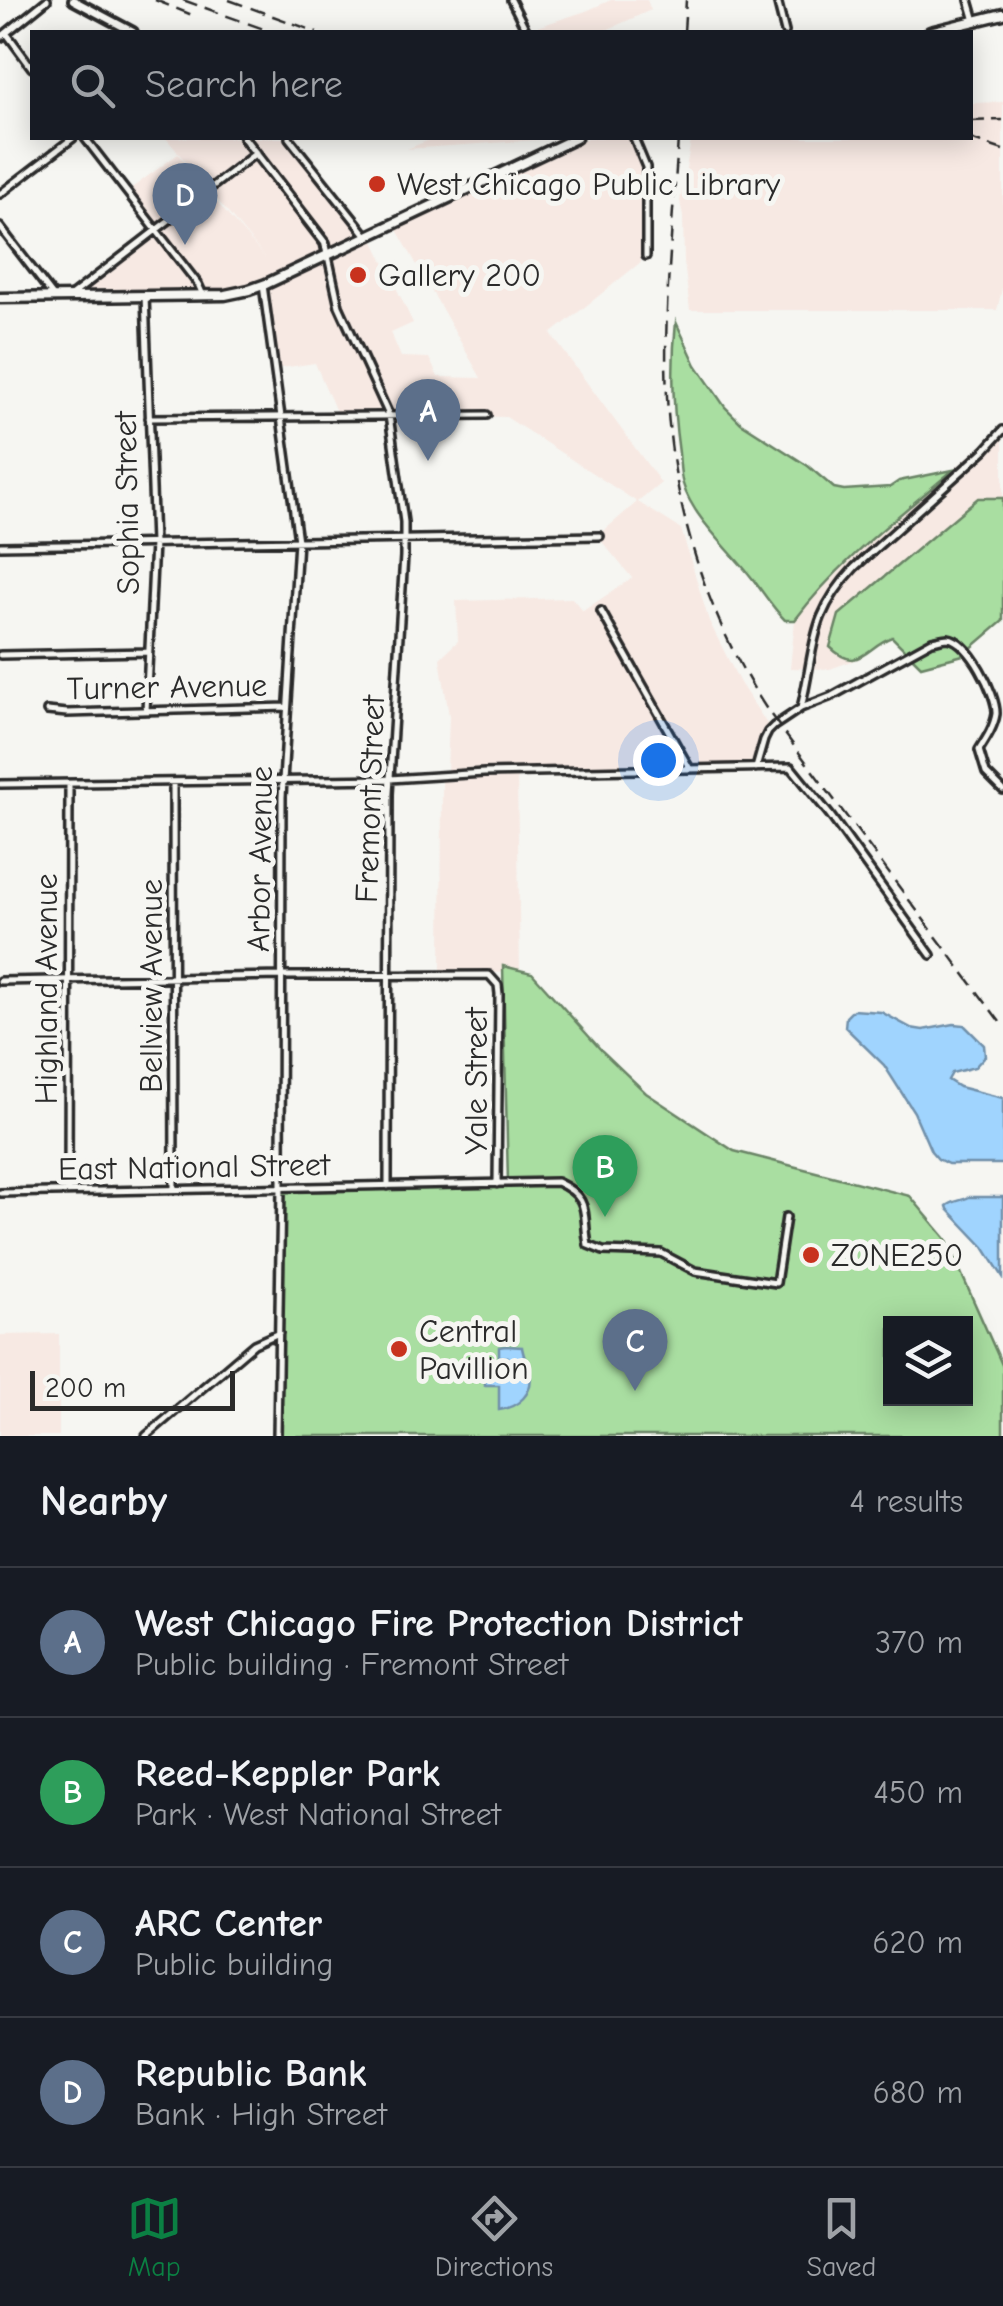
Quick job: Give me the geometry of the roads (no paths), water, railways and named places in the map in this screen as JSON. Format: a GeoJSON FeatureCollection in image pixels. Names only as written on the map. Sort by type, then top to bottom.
{"type":"FeatureCollection","features":[{"type":"Feature","properties":{"kind":"main road"},"geometry":{"type":"LineString","coordinates":[[938,30],[1003,14]]}},
{"type":"Feature","properties":{"kind":"main road"},"geometry":{"type":"LineString","coordinates":[[0,298],[235,294],[328,256],[572,140]]}},
{"type":"Feature","properties":{"kind":"street"},"geometry":{"type":"LineString","coordinates":[[30,66],[3,36],[47,0]]}},
{"type":"Feature","properties":{"kind":"street"},"geometry":{"type":"LineString","coordinates":[[73,0],[128,30]]}},
{"type":"Feature","properties":{"kind":"street"},"geometry":{"type":"LineString","coordinates":[[511,0],[527,30]]}},
{"type":"Feature","properties":{"kind":"street"},"geometry":{"type":"LineString","coordinates":[[777,0],[784,30]]}},
{"type":"Feature","properties":{"kind":"street"},"geometry":{"type":"LineString","coordinates":[[969,0],[974,21]]}},
{"type":"Feature","properties":{"kind":"street"},"geometry":{"type":"LineString","coordinates":[[0,194],[70,140]]}},
{"type":"Feature","properties":{"kind":"street"},"geometry":{"type":"LineString","coordinates":[[87,140],[203,295]]}},
{"type":"Feature","properties":{"kind":"street"},"geometry":{"type":"LineString","coordinates":[[246,140],[324,243],[328,256]]}},
{"type":"Feature","properties":{"kind":"street"},"geometry":{"type":"LineString","coordinates":[[291,140],[368,237]]}},
{"type":"Feature","properties":{"kind":"street"},"geometry":{"type":"LineString","coordinates":[[635,140],[646,167],[646,256]]}},
{"type":"Feature","properties":{"kind":"street"},"geometry":{"type":"LineString","coordinates":[[70,297],[256,152]]}},
{"type":"Feature","properties":{"kind":"street"},"geometry":{"type":"LineString","coordinates":[[0,227],[54,297]]}},
{"type":"Feature","properties":{"kind":"street","name":"Fremont Street"},"geometry":{"type":"LineString","coordinates":[[328,256],[339,306],[388,416],[404,522],[390,779],[388,1186]]}},
{"type":"Feature","properties":{"kind":"street","name":"Arbor Avenue"},"geometry":{"type":"LineString","coordinates":[[262,286],[298,541],[282,781],[277,1436]]}},
{"type":"Feature","properties":{"kind":"street","name":"Sophia Street"},"geometry":{"type":"LineString","coordinates":[[146,296],[154,543],[146,711]]}},
{"type":"Feature","properties":{"kind":"street"},"geometry":{"type":"LineString","coordinates":[[149,418],[486,415]]}},
{"type":"Feature","properties":{"kind":"street"},"geometry":{"type":"LineString","coordinates":[[801,708],[814,634],[838,585],[1003,430]]}},
{"type":"Feature","properties":{"kind":"street"},"geometry":{"type":"LineString","coordinates":[[0,546],[600,536]]}},
{"type":"Feature","properties":{"kind":"street"},"geometry":{"type":"LineString","coordinates":[[600,611],[690,770]]}},
{"type":"Feature","properties":{"kind":"street"},"geometry":{"type":"LineString","coordinates":[[756,768],[768,732],[801,708],[832,696],[932,642],[949,638],[963,645],[989,685],[996,712],[990,733],[979,750],[986,773],[1003,790]]}},
{"type":"Feature","properties":{"kind":"street"},"geometry":{"type":"LineString","coordinates":[[0,655],[148,652]]}},
{"type":"Feature","properties":{"kind":"street","name":"Turner Avenue"},"geometry":{"type":"LineString","coordinates":[[47,711],[287,707]]}},
{"type":"Feature","properties":{"kind":"street"},"geometry":{"type":"LineString","coordinates":[[0,784],[390,779],[484,773],[790,767],[830,815],[931,955]]}},
{"type":"Feature","properties":{"kind":"street","name":"Bellview Avenue"},"geometry":{"type":"LineString","coordinates":[[173,783],[174,1190]]}},
{"type":"Feature","properties":{"kind":"street","name":"Highland Avenue"},"geometry":{"type":"LineString","coordinates":[[68,1192],[69,785]]}},
{"type":"Feature","properties":{"kind":"street"},"geometry":{"type":"LineString","coordinates":[[0,981],[389,974]]}},
{"type":"Feature","properties":{"kind":"street","name":"Yale Street"},"geometry":{"type":"LineString","coordinates":[[389,974],[485,974],[494,980],[499,994],[498,1184]]}},
{"type":"Feature","properties":{"kind":"street","name":"East National Street"},"geometry":{"type":"LineString","coordinates":[[0,1194],[557,1182],[574,1190],[585,1208],[588,1245],[603,1251],[661,1253],[694,1272],[776,1283],[786,1218]]}},
{"type":"Feature","properties":{"kind":"street"},"geometry":{"type":"LineString","coordinates":[[146,1436],[254,1344],[279,1333]]}},
{"type":"Feature","properties":{"kind":"water"},"geometry":{"type":"Polygon","coordinates":[[[853,1010],[881,1012],[923,1030],[964,1025],[984,1045],[985,1056],[975,1067],[952,1073],[948,1080],[959,1087],[1003,1098],[1003,1164],[948,1164],[938,1159],[884,1065],[845,1027],[846,1017],[853,1010]]]}},
{"type":"Feature","properties":{"kind":"water"},"geometry":{"type":"Polygon","coordinates":[[[969,1197],[1003,1197],[1003,1277],[984,1247],[948,1209],[949,1204],[969,1197]]]}},
{"type":"Feature","properties":{"kind":"water"},"geometry":{"type":"Polygon","coordinates":[[[499,1347],[522,1347],[531,1380],[523,1398],[499,1410],[499,1385],[485,1385],[485,1362],[499,1362],[504,1376],[512,1372],[508,1357],[499,1357],[499,1347]]]}},
{"type":"Feature","properties":{"kind":"railway"},"geometry":{"type":"LineString","coordinates":[[155,0],[192,15]]}},
{"type":"Feature","properties":{"kind":"railway"},"geometry":{"type":"LineString","coordinates":[[183,0],[266,30]]}},
{"type":"Feature","properties":{"kind":"railway"},"geometry":{"type":"LineString","coordinates":[[229,0],[312,30]]}},
{"type":"Feature","properties":{"kind":"railway"},"geometry":{"type":"LineString","coordinates":[[684,30],[686,0]]}},
{"type":"Feature","properties":{"kind":"railway"},"geometry":{"type":"LineString","coordinates":[[973,121],[1003,120]]}},
{"type":"Feature","properties":{"kind":"railway"},"geometry":{"type":"LineString","coordinates":[[678,140],[667,299],[667,396],[676,479],[696,560],[727,638],[768,711],[1003,1026]]}},
{"type":"Feature","properties":{"kind":"railway"},"geometry":{"type":"LineString","coordinates":[[973,140],[1003,150]]}},
{"type":"Feature","properties":{"kind":"place","name":"West Chicago Public Library"},"geometry":{"type":"Point","coordinates":[377,184]}},
{"type":"Feature","properties":{"kind":"place","name":"Republic Bank"},"geometry":{"type":"Point","coordinates":[185,245]}},
{"type":"Feature","properties":{"kind":"place","name":"Gallery 200"},"geometry":{"type":"Point","coordinates":[358,275]}},
{"type":"Feature","properties":{"kind":"place","name":"West Chicago Fire Protection District"},"geometry":{"type":"Point","coordinates":[428,461]}},
{"type":"Feature","properties":{"kind":"place","name":"Reed-Keppler Park"},"geometry":{"type":"Point","coordinates":[605,1217]}},
{"type":"Feature","properties":{"kind":"place","name":"ZONE250"},"geometry":{"type":"Point","coordinates":[811,1255]}},
{"type":"Feature","properties":{"kind":"place","name":"Central Pavillion"},"geometry":{"type":"Point","coordinates":[399,1349]}},
{"type":"Feature","properties":{"kind":"place","name":"ARC Center"},"geometry":{"type":"Point","coordinates":[635,1391]}}]}
